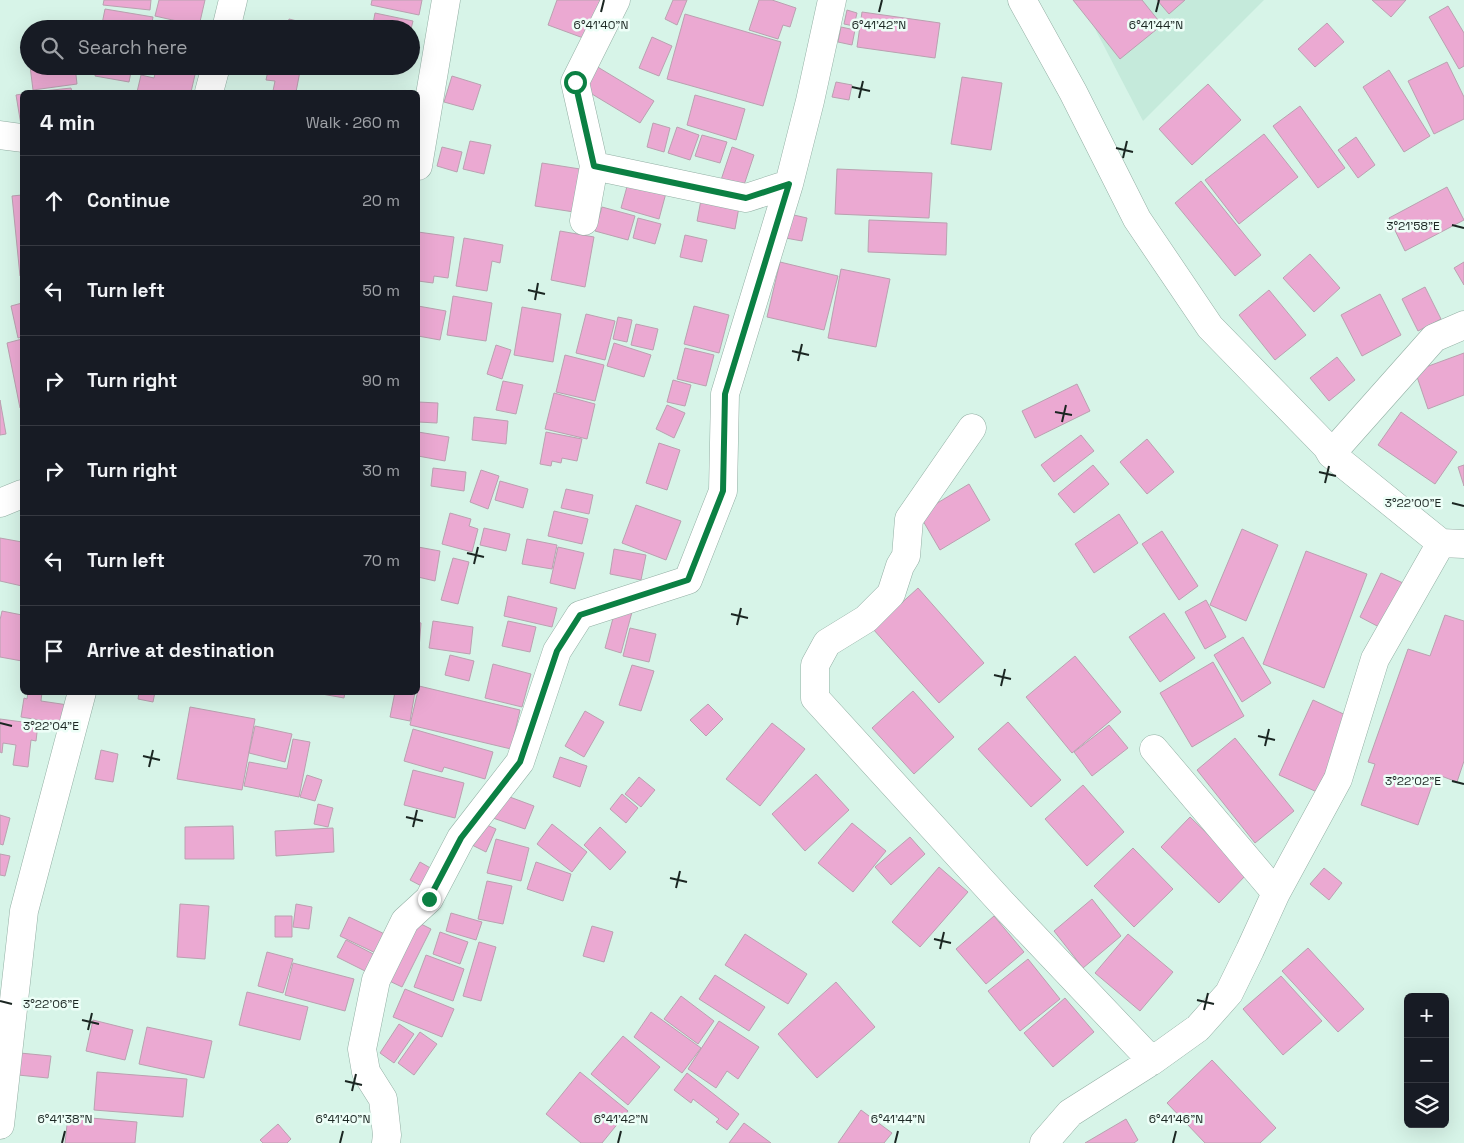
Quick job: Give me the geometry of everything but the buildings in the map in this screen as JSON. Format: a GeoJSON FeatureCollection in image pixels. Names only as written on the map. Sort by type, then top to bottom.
{"type":"FeatureCollection","features":[{"type":"Feature","properties":{"kind":"street"},"geometry":{"type":"LineString","coordinates":[[228,20],[233,0]]}},
{"type":"Feature","properties":{"kind":"street"},"geometry":{"type":"LineString","coordinates":[[420,154],[446,0]]}},
{"type":"Feature","properties":{"kind":"street"},"geometry":{"type":"LineString","coordinates":[[584,221],[594,166],[575,82],[616,0]]}},
{"type":"Feature","properties":{"kind":"street"},"geometry":{"type":"LineString","coordinates":[[386,1143],[387,1135],[383,1099],[366,1072],[362,1049],[376,980],[405,921],[429,899],[461,838],[520,762],[557,651],[580,615],[688,580],[723,491],[725,394],[789,184],[810,101],[832,0]]}},
{"type":"Feature","properties":{"kind":"street"},"geometry":{"type":"LineString","coordinates":[[1022,0],[1073,92],[1137,219],[1210,328],[1327,447],[1331,454],[1452,544],[1375,660],[1338,779],[1276,893],[1229,993],[1198,1028],[1152,1061],[1070,1113],[1044,1143]]}},
{"type":"Feature","properties":{"kind":"street"},"geometry":{"type":"LineString","coordinates":[[210,90],[214,75]]}},
{"type":"Feature","properties":{"kind":"street"},"geometry":{"type":"LineString","coordinates":[[0,135],[20,138]]}},
{"type":"Feature","properties":{"kind":"street"},"geometry":{"type":"LineString","coordinates":[[594,166],[746,198],[789,184]]}},
{"type":"Feature","properties":{"kind":"street"},"geometry":{"type":"LineString","coordinates":[[1331,454],[1434,338],[1464,325]]}},
{"type":"Feature","properties":{"kind":"street"},"geometry":{"type":"LineString","coordinates":[[972,428],[909,519],[906,556],[900,566],[891,594],[866,619],[827,643],[814,665],[816,698],[1001,902],[1152,1061]]}},
{"type":"Feature","properties":{"kind":"street"},"geometry":{"type":"LineString","coordinates":[[0,503],[20,495]]}},
{"type":"Feature","properties":{"kind":"street"},"geometry":{"type":"LineString","coordinates":[[0,1125],[12,913],[81,695]]}},
{"type":"Feature","properties":{"kind":"street"},"geometry":{"type":"LineString","coordinates":[[1154,750],[1276,893]]}},
{"type":"Feature","properties":{"kind":"shaded area"},"geometry":{"type":"Polygon","coordinates":[[[1080,0],[1264,0],[1143,121],[1080,0]]]}},
{"type":"Feature","properties":{"kind":"route"},"geometry":{"type":"LineString","coordinates":[[429,899],[461,838],[520,762],[557,651],[580,615],[688,580],[723,491],[725,394],[789,184],[746,198],[594,166],[575,82]]}}]}
